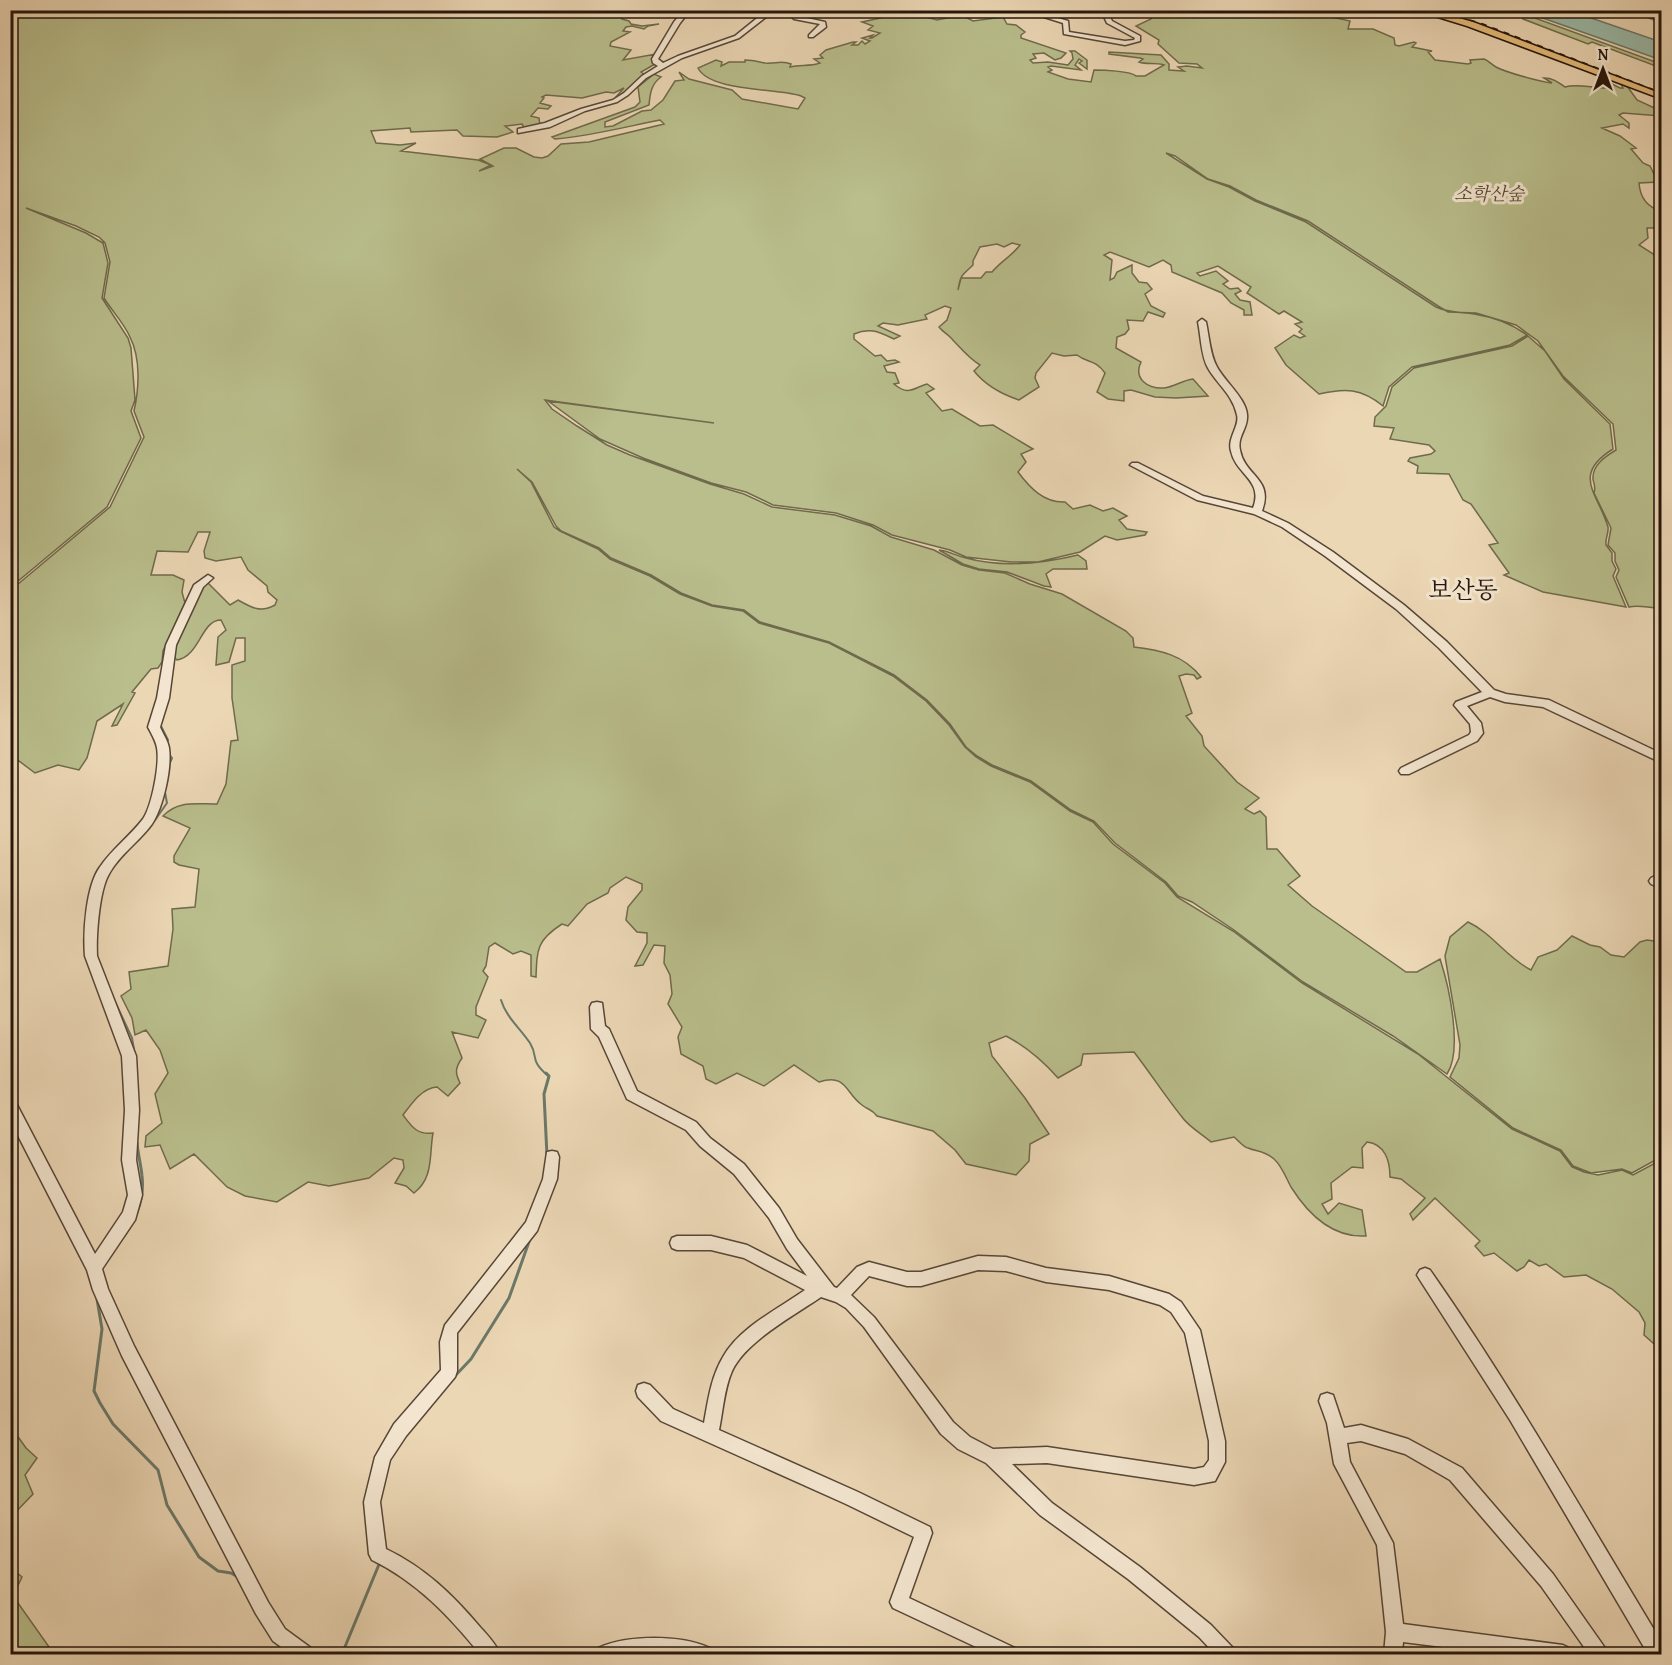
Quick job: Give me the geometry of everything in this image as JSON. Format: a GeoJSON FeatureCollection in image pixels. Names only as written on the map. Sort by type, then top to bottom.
{"type":"FeatureCollection","features":[{"type":"Feature","properties":{"kind":"main road"},"geometry":{"type":"LineString","coordinates":[[1419,10],[1470,24],[1662,97]]}},
{"type":"Feature","properties":{"kind":"street"},"geometry":{"type":"LineString","coordinates":[[663,66],[655,59],[677,22],[688,12],[710,10]]}},
{"type":"Feature","properties":{"kind":"street"},"geometry":{"type":"LineString","coordinates":[[521,131],[547,125],[583,110],[615,101],[644,77],[680,57],[737,37],[772,10]]}},
{"type":"Feature","properties":{"kind":"street"},"geometry":{"type":"LineString","coordinates":[[795,10],[793,15],[796,18],[823,23],[823,27],[811,36]]}},
{"type":"Feature","properties":{"kind":"street"},"geometry":{"type":"LineString","coordinates":[[1039,10],[1042,14],[1066,22],[1066,33],[1125,43],[1137,41],[1138,37],[1109,22],[1104,10]]}},
{"type":"Feature","properties":{"kind":"street"},"geometry":{"type":"LineString","coordinates":[[1638,10],[1662,19]]}},
{"type":"Feature","properties":{"kind":"street"},"geometry":{"type":"LineString","coordinates":[[1202,322],[1211,366],[1237,400],[1243,418],[1235,436],[1235,452],[1244,468],[1262,489],[1263,498],[1257,512]]}},
{"type":"Feature","properties":{"kind":"street"},"geometry":{"type":"LineString","coordinates":[[1135,465],[1200,498],[1257,512],[1285,525],[1375,587],[1443,645],[1490,693],[1505,698],[1545,703],[1662,759]]}},
{"type":"Feature","properties":{"kind":"street"},"geometry":{"type":"LineString","coordinates":[[94,1268],[117,1236],[135,1202],[135,1185],[129,1160],[132,1110],[129,1056],[91,956],[90,939],[98,885],[104,870],[115,855],[147,822],[155,808],[163,762],[163,747],[154,727],[165,692],[171,645],[199,585],[208,578]]}},
{"type":"Feature","properties":{"kind":"street"},"geometry":{"type":"LineString","coordinates":[[1405,771],[1473,738],[1477,733],[1475,723],[1460,705],[1490,693]]}},
{"type":"Feature","properties":{"kind":"street"},"geometry":{"type":"LineString","coordinates":[[597,1008],[598,1029],[604,1033],[632,1095],[691,1126],[705,1142],[739,1170],[774,1213],[792,1244],[830,1292]]}},
{"type":"Feature","properties":{"kind":"street"},"geometry":{"type":"LineString","coordinates":[[10,1105],[94,1268],[100,1290],[128,1351],[268,1620],[279,1635],[305,1654]]}},
{"type":"Feature","properties":{"kind":"street"},"geometry":{"type":"LineString","coordinates":[[491,1654],[433,1588],[408,1569],[378,1554],[372,1502],[379,1470],[390,1445],[448,1371],[450,1330],[536,1218],[550,1179],[552,1157]]}},
{"type":"Feature","properties":{"kind":"street"},"geometry":{"type":"LineString","coordinates":[[677,1243],[698,1242],[736,1248],[830,1292],[869,1322],[947,1428],[964,1443],[992,1457],[1046,1509],[1134,1573],[1204,1631],[1227,1654]]}},
{"type":"Feature","properties":{"kind":"street"},"geometry":{"type":"LineString","coordinates":[[710,1435],[725,1368],[733,1355],[746,1342],[869,1269],[907,1279],[921,1279],[978,1263],[1006,1264],[1046,1275],[1109,1283],[1149,1294],[1164,1299],[1176,1307],[1184,1317],[1192,1330],[1217,1441],[1217,1462],[1209,1475],[1194,1477],[1047,1455],[992,1457]]}},
{"type":"Feature","properties":{"kind":"street"},"geometry":{"type":"LineString","coordinates":[[1425,1275],[1516,1417],[1658,1654]]}},
{"type":"Feature","properties":{"kind":"street"},"geometry":{"type":"LineString","coordinates":[[644,1391],[667,1415],[924,1533],[899,1602],[1009,1654]]}},
{"type":"Feature","properties":{"kind":"street"},"geometry":{"type":"LineString","coordinates":[[1327,1401],[1342,1464],[1385,1543],[1395,1632],[1393,1654]]}},
{"type":"Feature","properties":{"kind":"street"},"geometry":{"type":"LineString","coordinates":[[1337,1437],[1361,1433],[1391,1441],[1408,1447],[1456,1474],[1546,1580],[1599,1654]]}},
{"type":"Feature","properties":{"kind":"street"},"geometry":{"type":"LineString","coordinates":[[1395,1632],[1563,1654]]}},
{"type":"Feature","properties":{"kind":"street"},"geometry":{"type":"LineString","coordinates":[[604,1654],[622,1649],[653,1646],[704,1654]]}},
{"type":"Feature","properties":{"kind":"green space","name":"소학산숲"},"geometry":{"type":"Polygon","coordinates":[[[614,10],[622,19],[631,24],[642,26],[659,24],[644,29],[626,27],[623,31],[630,32],[611,42],[610,46],[631,50],[623,60],[656,54],[652,61],[655,64],[641,72],[644,74],[619,98],[616,97],[624,88],[614,93],[606,92],[582,98],[546,95],[542,97],[544,98],[540,103],[551,106],[548,109],[538,108],[531,116],[539,118],[540,126],[525,129],[522,124],[505,126],[513,132],[497,137],[463,136],[457,130],[411,132],[410,128],[371,131],[376,143],[400,145],[416,143],[401,151],[478,160],[491,165],[479,171],[493,166],[480,159],[504,148],[516,148],[534,157],[542,158],[548,156],[561,144],[589,142],[664,124],[660,120],[582,136],[555,139],[552,137],[635,107],[640,102],[638,87],[654,74],[661,77],[653,86],[649,105],[605,122],[605,127],[613,126],[642,111],[651,110],[663,100],[675,81],[684,80],[679,72],[689,79],[732,90],[742,99],[798,109],[805,98],[801,96],[730,85],[705,76],[698,68],[716,60],[722,62],[721,66],[729,62],[745,62],[745,60],[765,63],[785,62],[791,64],[790,67],[820,63],[814,59],[823,58],[820,55],[826,50],[853,42],[856,42],[852,45],[858,45],[862,41],[865,44],[870,41],[862,38],[873,35],[870,38],[872,38],[880,33],[868,30],[873,26],[862,22],[908,12],[937,20],[962,15],[973,21],[1003,17],[1007,24],[1016,25],[1025,32],[1021,38],[1066,53],[1055,60],[1044,53],[1033,54],[1036,58],[1030,60],[1033,63],[1048,62],[1068,65],[1073,59],[1070,51],[1075,51],[1087,60],[1087,69],[1079,63],[1082,61],[1079,59],[1075,65],[1081,70],[1051,66],[1048,67],[1052,70],[1048,72],[1068,79],[1091,82],[1094,70],[1145,76],[1164,65],[1142,63],[1139,62],[1143,59],[1140,58],[1109,54],[1109,52],[1161,55],[1169,64],[1169,70],[1184,71],[1178,67],[1187,66],[1202,68],[1197,64],[1179,63],[1158,44],[1159,40],[1136,26],[1151,19],[1157,11],[1197,11],[1198,13],[1198,10],[1300,10],[1350,21],[1348,29],[1373,29],[1394,38],[1395,45],[1414,42],[1416,43],[1412,47],[1432,51],[1428,52],[1435,60],[1468,64],[1471,63],[1470,60],[1484,59],[1507,71],[1552,83],[1544,78],[1550,79],[1565,87],[1609,88],[1599,78],[1620,88],[1623,88],[1621,84],[1627,86],[1637,100],[1661,111],[1661,116],[1623,113],[1619,115],[1629,123],[1629,128],[1623,124],[1602,128],[1620,136],[1636,148],[1631,149],[1643,163],[1650,166],[1658,182],[1639,183],[1645,201],[1661,211],[1661,228],[1647,228],[1648,238],[1639,245],[1661,259],[1661,608],[1629,607],[1616,577],[1619,570],[1615,561],[1615,553],[1608,545],[1611,528],[1594,493],[1593,474],[1597,465],[1616,450],[1613,424],[1563,376],[1538,341],[1516,325],[1476,313],[1458,312],[1495,319],[1527,335],[1510,345],[1412,367],[1389,387],[1383,406],[1367,396],[1352,391],[1319,394],[1286,365],[1275,348],[1294,335],[1300,338],[1305,336],[1299,332],[1302,329],[1295,324],[1302,322],[1284,311],[1279,314],[1247,293],[1251,287],[1218,266],[1197,273],[1200,276],[1216,271],[1228,281],[1223,284],[1230,289],[1238,288],[1241,291],[1235,294],[1240,300],[1250,302],[1252,315],[1244,315],[1244,310],[1231,303],[1222,293],[1172,272],[1171,265],[1163,260],[1149,267],[1110,252],[1104,255],[1112,260],[1110,280],[1117,272],[1132,265],[1132,273],[1139,282],[1147,283],[1152,289],[1145,294],[1151,306],[1165,313],[1163,317],[1148,312],[1143,321],[1127,320],[1129,329],[1125,334],[1117,337],[1116,348],[1141,362],[1139,373],[1148,385],[1164,388],[1193,379],[1208,396],[1155,397],[1131,390],[1124,391],[1124,401],[1108,399],[1097,392],[1105,373],[1098,365],[1077,355],[1064,356],[1052,353],[1036,373],[1035,378],[1039,387],[1019,400],[1000,392],[984,381],[974,371],[980,365],[939,327],[947,320],[951,308],[945,306],[925,315],[927,319],[898,325],[883,323],[878,326],[900,336],[894,339],[879,332],[854,334],[854,339],[875,356],[881,355],[887,361],[899,362],[884,366],[887,372],[895,373],[899,383],[894,384],[899,388],[908,391],[927,384],[934,389],[926,393],[942,411],[952,409],[980,426],[993,425],[1033,449],[1021,454],[1026,462],[1018,472],[1038,493],[1050,500],[1065,502],[1073,509],[1090,505],[1103,511],[1113,508],[1127,516],[1119,520],[1127,529],[1147,532],[1145,535],[1117,540],[1105,536],[1080,552],[1038,562],[1011,562],[966,557],[950,550],[892,535],[873,525],[836,513],[773,505],[746,492],[711,483],[643,458],[600,439],[548,401],[714,423],[545,400],[552,409],[577,426],[607,445],[630,455],[710,484],[744,494],[772,507],[835,515],[871,526],[891,537],[934,550],[962,565],[979,570],[1005,573],[1062,594],[1126,631],[1133,638],[1134,647],[1162,652],[1187,663],[1201,677],[1197,679],[1194,675],[1186,674],[1179,676],[1192,713],[1186,716],[1202,736],[1204,746],[1237,782],[1259,798],[1245,809],[1254,814],[1260,811],[1266,817],[1267,849],[1277,849],[1300,876],[1288,885],[1312,906],[1406,972],[1417,972],[1440,959],[1450,1001],[1454,1034],[1452,1063],[1447,1074],[1393,1036],[1303,982],[1234,930],[1192,902],[1178,896],[1166,882],[1115,843],[1094,821],[1071,810],[1031,781],[992,765],[977,756],[966,747],[950,724],[927,700],[894,675],[829,642],[760,622],[744,610],[712,605],[681,593],[651,575],[611,558],[599,548],[561,531],[532,482],[517,469],[531,482],[554,527],[560,531],[598,549],[610,559],[650,576],[680,594],[712,606],[743,611],[759,623],[829,643],[893,676],[926,701],[949,725],[965,747],[976,757],[991,766],[1030,782],[1070,811],[1093,822],[1113,844],[1165,883],[1177,897],[1233,931],[1302,983],[1418,1054],[1512,1129],[1560,1151],[1572,1167],[1598,1175],[1622,1170],[1633,1175],[1661,1160],[1661,1350],[1644,1335],[1645,1323],[1639,1312],[1612,1289],[1586,1275],[1564,1277],[1546,1264],[1539,1266],[1529,1260],[1517,1271],[1494,1253],[1484,1256],[1475,1246],[1480,1241],[1435,1198],[1413,1220],[1410,1214],[1425,1198],[1401,1179],[1390,1177],[1385,1154],[1373,1143],[1367,1142],[1362,1148],[1363,1168],[1352,1167],[1331,1183],[1332,1199],[1322,1204],[1328,1214],[1339,1203],[1362,1210],[1366,1236],[1354,1236],[1332,1228],[1313,1215],[1305,1206],[1271,1156],[1242,1145],[1234,1137],[1211,1142],[1188,1124],[1134,1052],[1083,1054],[1081,1065],[1058,1078],[1034,1054],[1006,1036],[989,1043],[992,1056],[1025,1098],[1049,1134],[1030,1144],[1029,1161],[1016,1175],[966,1164],[955,1150],[933,1131],[877,1116],[856,1100],[840,1082],[828,1080],[819,1082],[794,1065],[764,1086],[737,1073],[716,1084],[706,1079],[703,1066],[681,1054],[678,1037],[682,1027],[668,1004],[672,994],[670,975],[664,963],[665,946],[654,945],[643,965],[635,966],[647,943],[647,933],[637,932],[626,920],[628,907],[642,890],[642,884],[626,877],[610,888],[608,893],[587,904],[568,926],[562,924],[543,940],[538,952],[536,977],[531,976],[531,955],[521,951],[513,954],[495,943],[489,947],[483,971],[488,977],[476,1007],[476,1015],[486,1020],[478,1038],[452,1032],[462,1058],[456,1070],[460,1083],[448,1096],[437,1087],[427,1090],[403,1115],[419,1131],[433,1133],[428,1173],[414,1193],[406,1186],[395,1183],[404,1168],[403,1160],[394,1158],[369,1178],[329,1186],[308,1182],[277,1202],[245,1196],[227,1187],[194,1154],[170,1169],[160,1145],[145,1147],[146,1136],[162,1123],[155,1094],[168,1073],[160,1050],[146,1030],[135,1035],[132,1018],[121,996],[131,989],[129,972],[168,966],[173,929],[172,909],[195,907],[199,869],[174,862],[174,856],[190,828],[163,816],[181,805],[217,804],[226,784],[231,741],[238,740],[232,698],[232,665],[245,661],[245,638],[236,638],[229,662],[216,665],[218,637],[226,630],[221,620],[209,626],[185,657],[177,660],[173,656],[174,647],[200,589],[207,582],[230,605],[238,600],[252,607],[265,609],[275,605],[277,600],[268,592],[267,586],[248,570],[241,557],[216,561],[205,558],[204,551],[210,532],[198,532],[188,552],[157,551],[151,575],[173,575],[184,580],[182,592],[185,603],[163,651],[162,662],[158,668],[151,669],[132,692],[135,693],[117,725],[112,726],[123,704],[97,721],[87,758],[79,770],[58,765],[35,773],[11,755],[11,590],[110,507],[144,437],[134,411],[138,374],[134,346],[125,327],[104,298],[110,262],[105,243],[99,237],[76,226],[26,208],[86,233],[103,243],[108,263],[102,298],[128,338],[131,348],[135,400],[131,411],[141,438],[107,507],[11,587],[11,11],[614,10]],[[1166,153],[1207,179],[1306,222],[1436,307],[1445,310],[1308,221],[1256,200],[1230,186],[1208,179],[1175,156],[1166,153]],[[1012,243],[1004,247],[997,244],[980,247],[973,265],[961,278],[981,278],[986,272],[992,272],[1020,245],[1012,243]]]}},
{"type":"Feature","properties":{"kind":"green space"},"geometry":{"type":"Polygon","coordinates":[[[1507,11],[1516,11],[1661,64],[1661,68],[1592,42],[1588,44],[1507,11]]]}},
{"type":"Feature","properties":{"kind":"green space"},"geometry":{"type":"Polygon","coordinates":[[[1528,336],[1545,351],[1564,379],[1610,424],[1613,449],[1600,458],[1590,476],[1594,494],[1608,527],[1606,545],[1612,553],[1612,561],[1616,569],[1613,576],[1626,607],[1543,592],[1504,575],[1509,573],[1489,545],[1498,543],[1471,504],[1463,500],[1449,474],[1417,473],[1418,466],[1408,461],[1410,458],[1431,454],[1435,451],[1429,445],[1390,439],[1394,428],[1374,426],[1375,417],[1386,406],[1392,387],[1414,368],[1512,346],[1528,336]]]}},
{"type":"Feature","properties":{"kind":"green space"},"geometry":{"type":"Polygon","coordinates":[[[939,550],[980,561],[1008,564],[1036,563],[1078,555],[1086,561],[1087,569],[1053,569],[1046,574],[1051,587],[1007,572],[979,569],[963,564],[939,550]]]}},
{"type":"Feature","properties":{"kind":"green space"},"geometry":{"type":"Polygon","coordinates":[[[1468,922],[1485,932],[1514,959],[1531,970],[1538,957],[1557,950],[1572,936],[1600,947],[1611,955],[1624,957],[1640,942],[1647,940],[1661,942],[1661,1157],[1632,1173],[1622,1169],[1591,1173],[1573,1166],[1561,1150],[1513,1128],[1450,1077],[1459,1058],[1460,1045],[1445,956],[1450,937],[1468,922]]]}},
{"type":"Feature","properties":{"kind":"green space"},"geometry":{"type":"Polygon","coordinates":[[[11,1427],[26,1448],[37,1458],[25,1475],[33,1494],[11,1517],[11,1427]]]}},
{"type":"Feature","properties":{"kind":"green space"},"geometry":{"type":"Polygon","coordinates":[[[11,1568],[22,1577],[13,1596],[54,1654],[11,1654],[11,1568]]]}},
{"type":"Feature","properties":{"kind":"shaded area"},"geometry":{"type":"Polygon","coordinates":[[[1523,11],[1571,11],[1661,42],[1661,60],[1523,11]]]}},
{"type":"Feature","properties":{"kind":"waterway"},"geometry":{"type":"LineString","coordinates":[[1627,10],[1662,23]]}},
{"type":"Feature","properties":{"kind":"waterway"},"geometry":{"type":"LineString","coordinates":[[160,724],[168,740],[167,745]]}},
{"type":"Feature","properties":{"kind":"waterway"},"geometry":{"type":"LineString","coordinates":[[169,754],[172,758],[169,765]]}},
{"type":"Feature","properties":{"kind":"waterway"},"geometry":{"type":"LineString","coordinates":[[153,823],[167,803],[164,787]]}},
{"type":"Feature","properties":{"kind":"waterway"},"geometry":{"type":"LineString","coordinates":[[111,993],[132,1038],[137,1066]]}},
{"type":"Feature","properties":{"kind":"waterway"},"geometry":{"type":"LineString","coordinates":[[501,1000],[510,1017],[533,1048],[536,1062],[547,1075]]}},
{"type":"Feature","properties":{"kind":"waterway"},"geometry":{"type":"LineString","coordinates":[[546,1073],[549,1076],[544,1094],[547,1156]]}},
{"type":"Feature","properties":{"kind":"waterway"},"geometry":{"type":"LineString","coordinates":[[120,1241],[134,1219],[142,1194],[143,1185],[137,1143]]}},
{"type":"Feature","properties":{"kind":"waterway"},"geometry":{"type":"LineString","coordinates":[[454,1377],[471,1359],[509,1298],[530,1239]]}},
{"type":"Feature","properties":{"kind":"waterway"},"geometry":{"type":"LineString","coordinates":[[97,1299],[102,1329],[94,1391],[100,1403],[113,1424],[158,1470],[167,1505],[199,1557],[218,1571],[231,1573],[238,1577]]}},
{"type":"Feature","properties":{"kind":"waterway"},"geometry":{"type":"LineString","coordinates":[[342,1654],[380,1562]]}},
{"type":"Feature","properties":{"kind":"waterway"},"geometry":{"type":"LineString","coordinates":[[311,1650],[317,1654]]}},
{"type":"Feature","properties":{"kind":"railway"},"geometry":{"type":"LineString","coordinates":[[1435,10],[1483,24],[1662,93]]}},
{"type":"Feature","properties":{"kind":"district","name":"보산동"},"geometry":{"type":"Point","coordinates":[1463,589]}}]}
